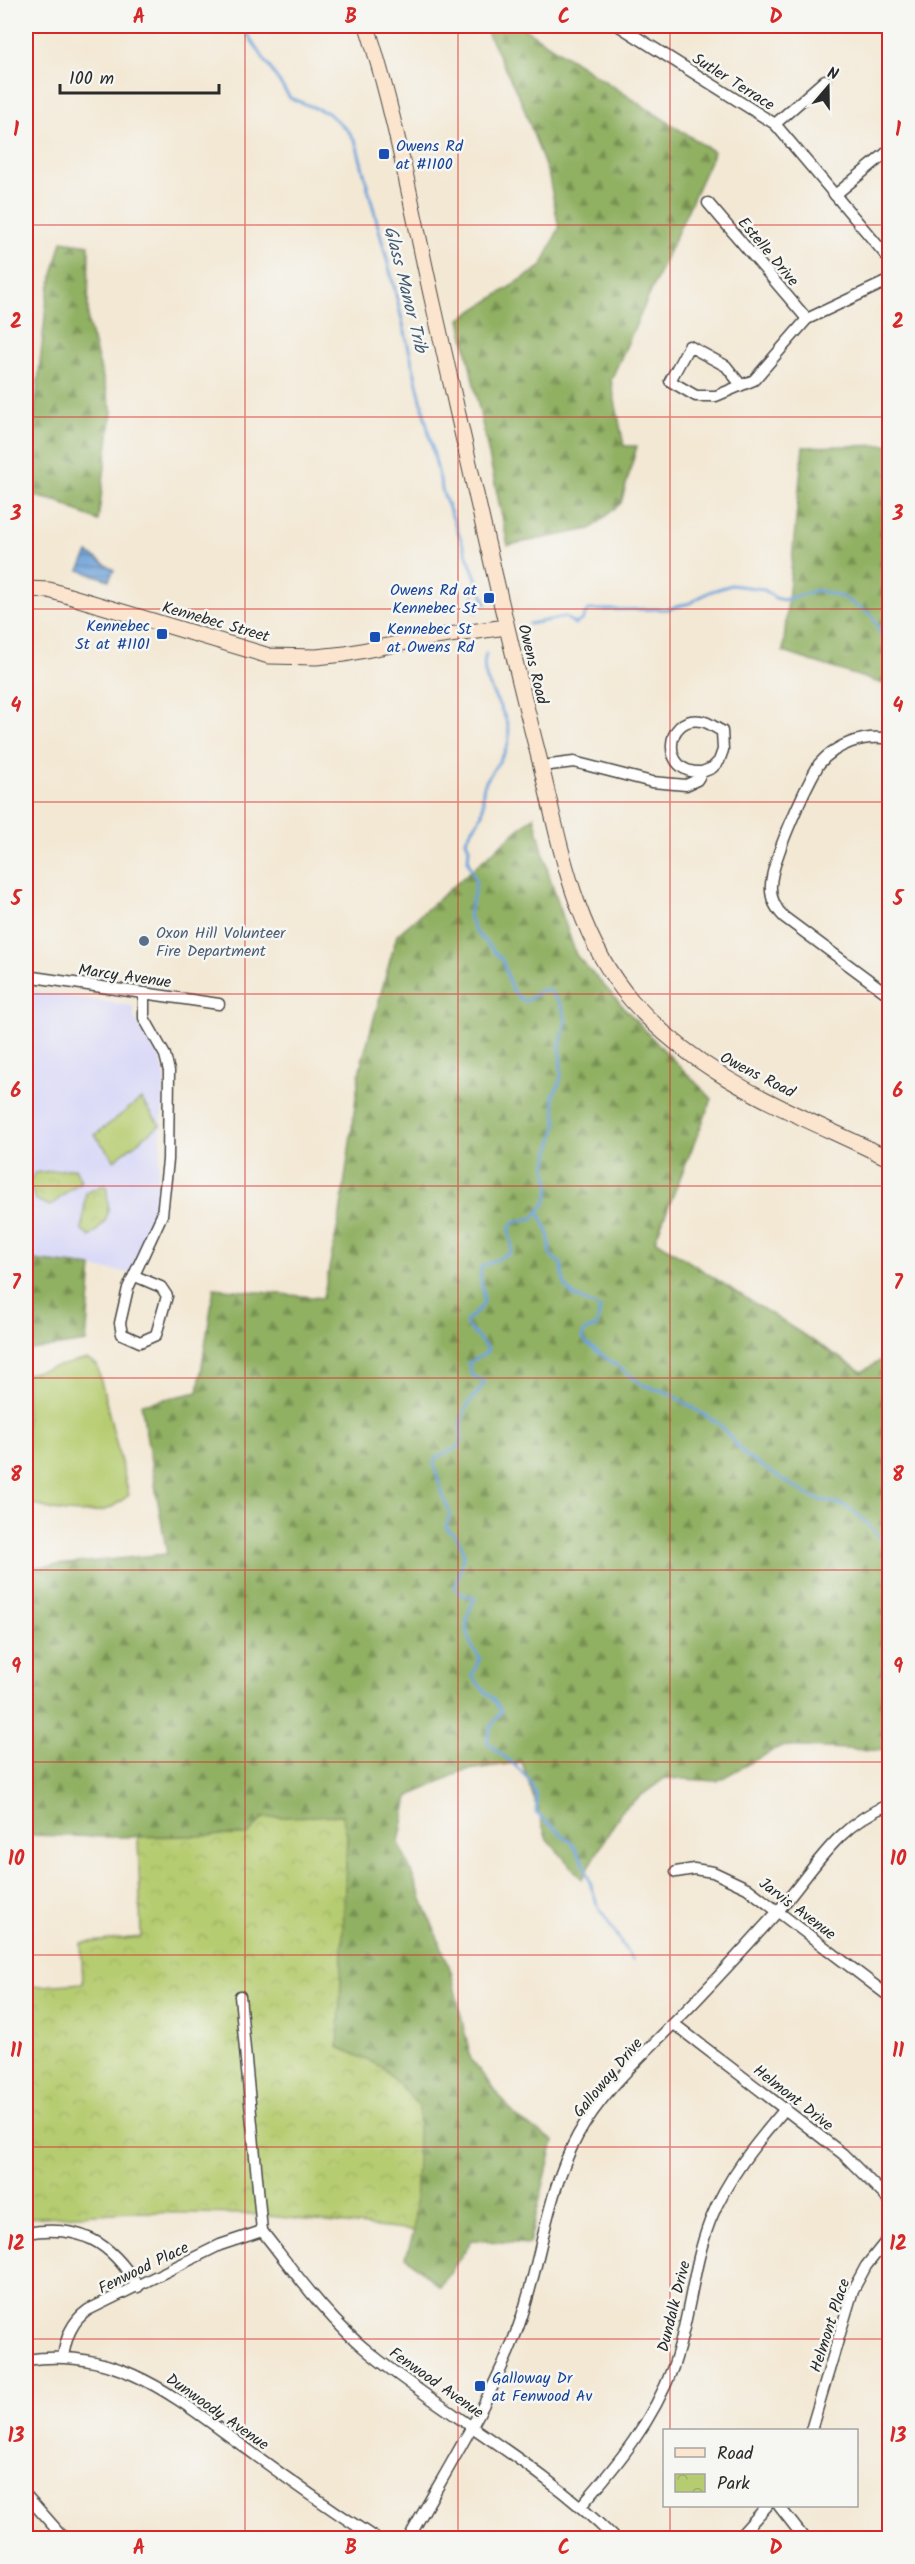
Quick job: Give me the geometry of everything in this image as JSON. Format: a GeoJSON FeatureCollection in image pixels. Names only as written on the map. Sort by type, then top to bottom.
{"type":"FeatureCollection","features":[{"type":"Feature","properties":{"kind":"street","name":"Owens Road"},"geometry":{"type":"LineString","coordinates":[[367,26],[396,130],[506,627],[564,861],[585,923],[614,976],[629,998],[675,1044],[712,1071],[890,1159]]}},
{"type":"Feature","properties":{"kind":"street","name":"Sutler Terrace"},"geometry":{"type":"LineString","coordinates":[[619,26],[774,124],[890,260]]}},
{"type":"Feature","properties":{"kind":"street"},"geometry":{"type":"LineString","coordinates":[[774,124],[825,80]]}},
{"type":"Feature","properties":{"kind":"street"},"geometry":{"type":"LineString","coordinates":[[835,195],[886,153]]}},
{"type":"Feature","properties":{"kind":"street","name":"Estelle Drive"},"geometry":{"type":"LineString","coordinates":[[708,203],[807,319]]}},
{"type":"Feature","properties":{"kind":"street"},"geometry":{"type":"LineString","coordinates":[[741,385],[726,366],[689,346],[670,381],[696,396],[716,396],[754,380],[807,319],[890,280]]}},
{"type":"Feature","properties":{"kind":"street","name":"Kennebec Street"},"geometry":{"type":"LineString","coordinates":[[26,589],[49,590],[269,656],[336,655],[428,638],[506,627]]}},
{"type":"Feature","properties":{"kind":"street"},"geometry":{"type":"LineString","coordinates":[[542,766],[574,762],[652,782],[676,786],[692,783],[702,772],[712,768],[722,756],[722,731],[704,721],[693,721],[683,725],[676,732],[672,748],[674,759],[681,767],[691,772],[702,772]]}},
{"type":"Feature","properties":{"kind":"street"},"geometry":{"type":"LineString","coordinates":[[885,992],[784,918],[774,904],[771,882],[780,853],[819,764],[831,753],[867,737],[890,739]]}},
{"type":"Feature","properties":{"kind":"street","name":"Marcy Avenue"},"geometry":{"type":"LineString","coordinates":[[26,976],[219,1004]]}},
{"type":"Feature","properties":{"kind":"street"},"geometry":{"type":"LineString","coordinates":[[135,1276],[161,1287],[167,1296],[156,1335],[140,1342],[122,1334],[120,1323],[128,1287],[162,1215],[169,1149],[169,1071],[165,1055],[144,1018],[144,993]]}},
{"type":"Feature","properties":{"kind":"street","name":"Galloway Drive"},"geometry":{"type":"LineString","coordinates":[[409,2538],[471,2425],[519,2325],[559,2181],[578,2134],[610,2091],[779,1911],[835,1838],[859,1819],[890,1804]]}},
{"type":"Feature","properties":{"kind":"street","name":"Jarvis Avenue"},"geometry":{"type":"LineString","coordinates":[[676,1872],[702,1870],[728,1877],[779,1911],[890,1998]]}},
{"type":"Feature","properties":{"kind":"street"},"geometry":{"type":"LineString","coordinates":[[240,1996],[262,2230]]}},
{"type":"Feature","properties":{"kind":"street","name":"Helmont Drive"},"geometry":{"type":"LineString","coordinates":[[674,2024],[843,2154],[890,2201]]}},
{"type":"Feature","properties":{"kind":"street","name":"Dundalk Drive"},"geometry":{"type":"LineString","coordinates":[[580,2507],[627,2452],[656,2404],[680,2345],[709,2223],[739,2165],[786,2108]]}},
{"type":"Feature","properties":{"kind":"street"},"geometry":{"type":"LineString","coordinates":[[26,2233],[60,2230],[92,2239],[116,2256],[138,2287]]}},
{"type":"Feature","properties":{"kind":"street","name":"Fenwood Place"},"geometry":{"type":"LineString","coordinates":[[63,2357],[67,2338],[80,2316],[220,2245],[262,2230]]}},
{"type":"Feature","properties":{"kind":"street","name":"Fenwood Avenue"},"geometry":{"type":"LineString","coordinates":[[262,2230],[304,2285],[355,2340],[394,2372],[471,2425],[580,2507],[614,2538]]}},
{"type":"Feature","properties":{"kind":"street","name":"Helmont Place"},"geometry":{"type":"LineString","coordinates":[[811,2429],[853,2290],[866,2266],[890,2236]]}},
{"type":"Feature","properties":{"kind":"street","name":"Dunwoody Avenue"},"geometry":{"type":"LineString","coordinates":[[26,2360],[63,2357],[107,2364],[147,2380],[187,2405],[375,2538]]}},
{"type":"Feature","properties":{"kind":"street"},"geometry":{"type":"LineString","coordinates":[[26,2495],[64,2538]]}},
{"type":"Feature","properties":{"kind":"street"},"geometry":{"type":"LineString","coordinates":[[738,2538],[765,2507]]}},
{"type":"Feature","properties":{"kind":"street"},"geometry":{"type":"LineString","coordinates":[[781,2507],[804,2538]]}},
{"type":"Feature","properties":{"kind":"shaded area"},"geometry":{"type":"Polygon","coordinates":[[[26,990],[133,1006],[135,1020],[160,1058],[165,1076],[156,1209],[131,1273],[26,1259],[26,990]]]}},
{"type":"Feature","properties":{"kind":"green space"},"geometry":{"type":"Polygon","coordinates":[[[484,26],[520,26],[714,152],[611,380],[624,446],[637,446],[621,503],[591,529],[508,545],[460,319],[541,267],[559,228],[549,177],[522,103],[484,26]]]}},
{"type":"Feature","properties":{"kind":"green space"},"geometry":{"type":"Polygon","coordinates":[[[62,241],[89,245],[88,322],[112,412],[98,521],[59,502],[26,494],[47,297],[62,241]]]}},
{"type":"Feature","properties":{"kind":"green space"},"geometry":{"type":"Polygon","coordinates":[[[890,445],[889,686],[783,652],[803,447],[890,445]]]}},
{"type":"Feature","properties":{"kind":"green space"},"geometry":{"type":"Polygon","coordinates":[[[534,816],[550,879],[576,955],[712,1099],[655,1240],[862,1372],[889,1355],[889,1751],[781,1746],[717,1781],[665,1778],[622,1810],[582,1879],[547,1839],[522,1762],[462,1771],[408,1797],[399,1842],[451,1971],[471,2060],[518,2119],[554,2141],[529,2244],[472,2240],[440,2287],[406,2257],[414,2231],[382,2067],[338,2047],[347,1835],[342,1815],[263,1818],[249,1835],[110,1837],[26,1835],[26,1568],[167,1554],[141,1404],[198,1392],[214,1288],[323,1298],[340,1215],[360,1069],[397,935],[534,816]]]}},
{"type":"Feature","properties":{"kind":"green space"},"geometry":{"type":"Polygon","coordinates":[[[141,1099],[160,1125],[114,1160],[95,1135],[141,1099]]]}},
{"type":"Feature","properties":{"kind":"green space"},"geometry":{"type":"Polygon","coordinates":[[[75,1168],[81,1181],[50,1206],[36,1200],[28,1184],[35,1173],[75,1168]]]}},
{"type":"Feature","properties":{"kind":"green space"},"geometry":{"type":"Polygon","coordinates":[[[106,1184],[108,1214],[103,1224],[90,1237],[82,1230],[86,1193],[106,1184]]]}},
{"type":"Feature","properties":{"kind":"green space"},"geometry":{"type":"Polygon","coordinates":[[[26,1259],[92,1267],[86,1342],[26,1351],[26,1259]]]}},
{"type":"Feature","properties":{"kind":"green space"},"geometry":{"type":"Polygon","coordinates":[[[87,1359],[97,1365],[129,1495],[114,1506],[95,1512],[75,1513],[54,1510],[26,1500],[26,1374],[87,1359]]]}},
{"type":"Feature","properties":{"kind":"green space"},"geometry":{"type":"Polygon","coordinates":[[[342,1815],[347,1835],[338,2047],[382,2067],[419,2106],[414,2231],[249,2214],[132,2212],[26,2218],[26,1987],[83,1983],[81,1943],[141,1937],[138,1837],[248,1835],[263,1818],[342,1815]]]}},
{"type":"Feature","properties":{"kind":"water"},"geometry":{"type":"Polygon","coordinates":[[[88,553],[114,570],[109,580],[79,570],[88,553]]]}},
{"type":"Feature","properties":{"kind":"waterway","name":"Glass Manor Trib"},"geometry":{"type":"LineString","coordinates":[[242,26],[290,98],[328,113],[349,132],[356,143],[394,286],[443,493],[486,604]]}},
{"type":"Feature","properties":{"kind":"waterway"},"geometry":{"type":"LineString","coordinates":[[476,612],[473,599],[477,579]]}},
{"type":"Feature","properties":{"kind":"waterway"},"geometry":{"type":"LineString","coordinates":[[529,624],[565,617],[575,624],[582,620],[588,610],[668,609],[690,603],[709,592],[731,585],[763,589],[775,598],[784,600],[817,590],[842,597],[872,615],[882,636],[890,645]]}},
{"type":"Feature","properties":{"kind":"waterway"},"geometry":{"type":"LineString","coordinates":[[486,654],[484,664],[486,675],[504,716],[509,737],[503,756],[484,786],[482,813],[466,840],[469,848],[468,861],[476,883],[469,915],[474,930],[503,961],[511,988],[520,999],[527,1001],[541,990],[549,990],[562,1007],[565,1022],[560,1045],[561,1077],[553,1094],[557,1123],[546,1167],[550,1189],[545,1204],[533,1218],[514,1222],[509,1229],[512,1248],[510,1253],[481,1267],[480,1277],[484,1301],[476,1313],[467,1320],[466,1325],[488,1349],[485,1354],[468,1363],[473,1376],[485,1382],[464,1411],[459,1447],[437,1457],[434,1463],[450,1512],[446,1528],[460,1541],[462,1548],[463,1562],[455,1587],[461,1594],[475,1599],[468,1615],[467,1630],[471,1644],[480,1658],[472,1675],[501,1711],[490,1728],[487,1743],[523,1773],[534,1790],[536,1813],[571,1842],[583,1861],[597,1904],[632,1960]]}},
{"type":"Feature","properties":{"kind":"waterway"},"geometry":{"type":"LineString","coordinates":[[539,1213],[549,1234],[550,1255],[562,1265],[562,1275],[567,1289],[577,1298],[600,1308],[597,1326],[585,1331],[582,1337],[586,1343],[643,1385],[669,1393],[719,1424],[748,1458],[813,1498],[843,1505],[857,1514],[890,1546]]}},
{"type":"Feature","properties":{"kind":"place","name":"Owens Rd at #1100"},"geometry":{"type":"Point","coordinates":[384,154]}},
{"type":"Feature","properties":{"kind":"place","name":"Owens Rd at Kennebec St"},"geometry":{"type":"Point","coordinates":[489,598]}},
{"type":"Feature","properties":{"kind":"place","name":"Kennebec St at #1101"},"geometry":{"type":"Point","coordinates":[162,634]}},
{"type":"Feature","properties":{"kind":"place","name":"Kennebec St at Owens Rd"},"geometry":{"type":"Point","coordinates":[375,637]}},
{"type":"Feature","properties":{"kind":"place","name":"Oxon Hill Volunteer Fire Department"},"geometry":{"type":"Point","coordinates":[144,941]}},
{"type":"Feature","properties":{"kind":"place","name":"Galloway Dr at Fenwood Av"},"geometry":{"type":"Point","coordinates":[480,2386]}}]}
